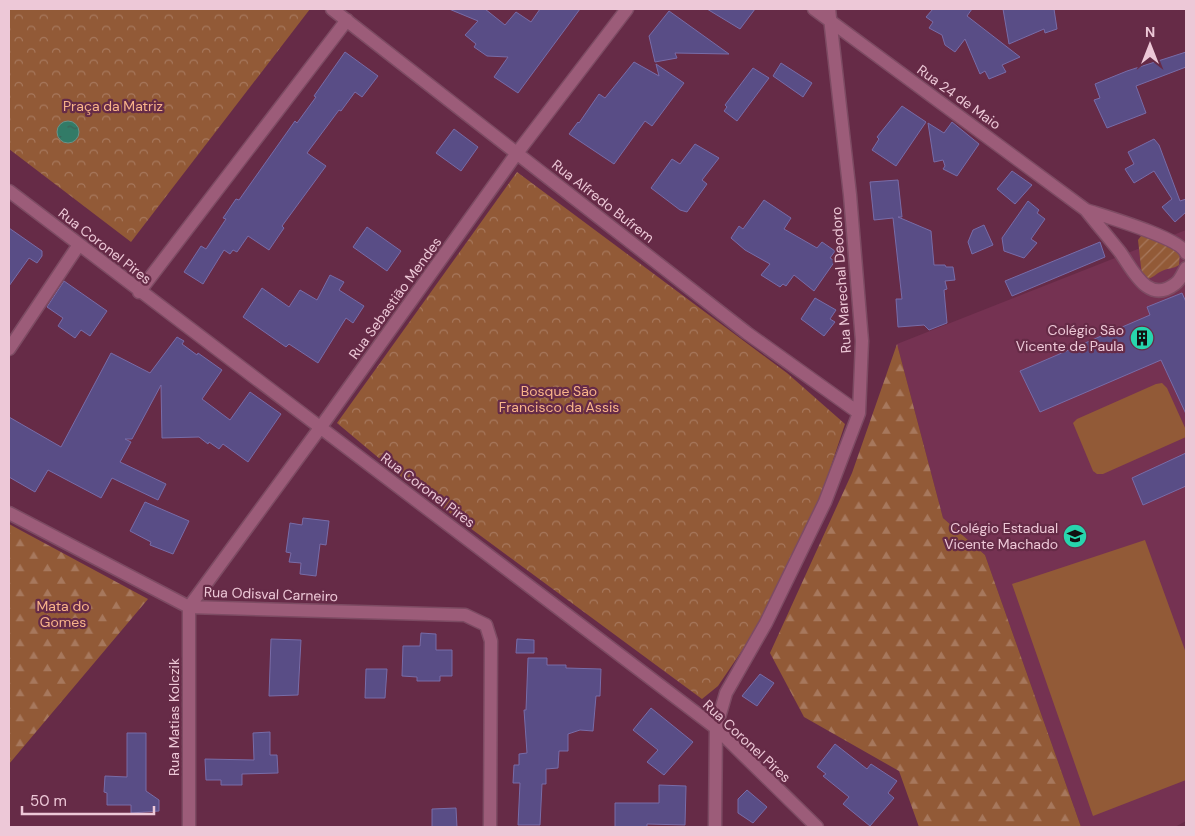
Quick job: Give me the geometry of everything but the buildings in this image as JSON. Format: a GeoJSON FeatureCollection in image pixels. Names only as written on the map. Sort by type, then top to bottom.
{"type":"FeatureCollection","features":[{"type":"Feature","properties":{"kind":"street","name":"Rua Alfredo Bufrem"},"geometry":{"type":"LineString","coordinates":[[332,9],[747,333],[859,413]]}},
{"type":"Feature","properties":{"kind":"street","name":"Rua Sebastião Mendes"},"geometry":{"type":"LineString","coordinates":[[189,607],[517,153],[627,9]]}},
{"type":"Feature","properties":{"kind":"street","name":"Rua 24 de Maio"},"geometry":{"type":"LineString","coordinates":[[814,9],[829,12],[1086,210],[1120,252],[1140,281],[1151,290],[1163,290],[1176,284],[1185,272]]}},
{"type":"Feature","properties":{"kind":"street","name":"Rua Marechal Deodoro"},"geometry":{"type":"LineString","coordinates":[[715,827],[716,728],[726,693],[766,623],[825,502],[859,413],[862,341],[850,195],[829,12]]}},
{"type":"Feature","properties":{"kind":"street"},"geometry":{"type":"LineString","coordinates":[[139,292],[348,20]]}},
{"type":"Feature","properties":{"kind":"street","name":"Rua Coronel Pires"},"geometry":{"type":"LineString","coordinates":[[9,191],[78,246],[716,728],[817,827]]}},
{"type":"Feature","properties":{"kind":"street","name":"Rua 24 de Maio"},"geometry":{"type":"LineString","coordinates":[[1086,210],[1167,238],[1185,249],[1186,253]]}},
{"type":"Feature","properties":{"kind":"street"},"geometry":{"type":"LineString","coordinates":[[9,349],[78,246]]}},
{"type":"Feature","properties":{"kind":"street","name":"Rua Odisval Carneiro"},"geometry":{"type":"LineString","coordinates":[[9,513],[189,607],[466,615],[486,625],[491,641],[490,827]]}},
{"type":"Feature","properties":{"kind":"street","name":"Rua Matias Kolczik"},"geometry":{"type":"LineString","coordinates":[[189,607],[189,827]]}},
{"type":"Feature","properties":{"kind":"shaded area","name":"Colégio Estadual Vicente Machado"},"geometry":{"type":"Polygon","coordinates":[[[1186,230],[1186,821],[1175,827],[1081,827],[985,555],[943,518],[897,344],[1186,230]]]}},
{"type":"Feature","properties":{"kind":"green space","name":"Praça da Matriz"},"geometry":{"type":"Polygon","coordinates":[[[9,9],[310,9],[131,242],[9,149],[9,9]]]}},
{"type":"Feature","properties":{"kind":"green space","name":"Bosque São Francisco da Assis"},"geometry":{"type":"Polygon","coordinates":[[[517,172],[787,373],[845,424],[820,499],[762,621],[718,686],[702,699],[405,480],[337,423],[517,172]]]}},
{"type":"Feature","properties":{"kind":"green space"},"geometry":{"type":"Polygon","coordinates":[[[1145,234],[1180,252],[1179,265],[1166,269],[1147,279],[1142,276],[1138,240],[1145,234]]]}},
{"type":"Feature","properties":{"kind":"green space"},"geometry":{"type":"Polygon","coordinates":[[[897,344],[943,518],[985,555],[1081,827],[919,827],[899,771],[804,717],[770,653],[852,473],[897,344]]]}},
{"type":"Feature","properties":{"kind":"green space"},"geometry":{"type":"Polygon","coordinates":[[[1162,383],[1167,388],[1186,430],[1186,437],[1103,474],[1097,474],[1093,471],[1073,423],[1077,419],[1162,383]]]}},
{"type":"Feature","properties":{"kind":"green space","name":"Mata do Gomes"},"geometry":{"type":"Polygon","coordinates":[[[9,524],[148,599],[9,764],[9,524]]]}},
{"type":"Feature","properties":{"kind":"green space"},"geometry":{"type":"Polygon","coordinates":[[[1145,540],[1186,653],[1186,780],[1093,816],[1012,584],[1145,540]]]}},
{"type":"Feature","properties":{"kind":"water"},"geometry":{"type":"Polygon","coordinates":[[[68,121],[76,124],[79,132],[76,140],[68,143],[60,140],[57,132],[60,124],[68,121]]]}},
{"type":"Feature","properties":{"kind":"place","name":"Colégio São Vicente de Paula"},"geometry":{"type":"Point","coordinates":[1142,338]}},
{"type":"Feature","properties":{"kind":"place","name":"Colégio Estadual Vicente Machado"},"geometry":{"type":"Point","coordinates":[1075,536]}}]}
